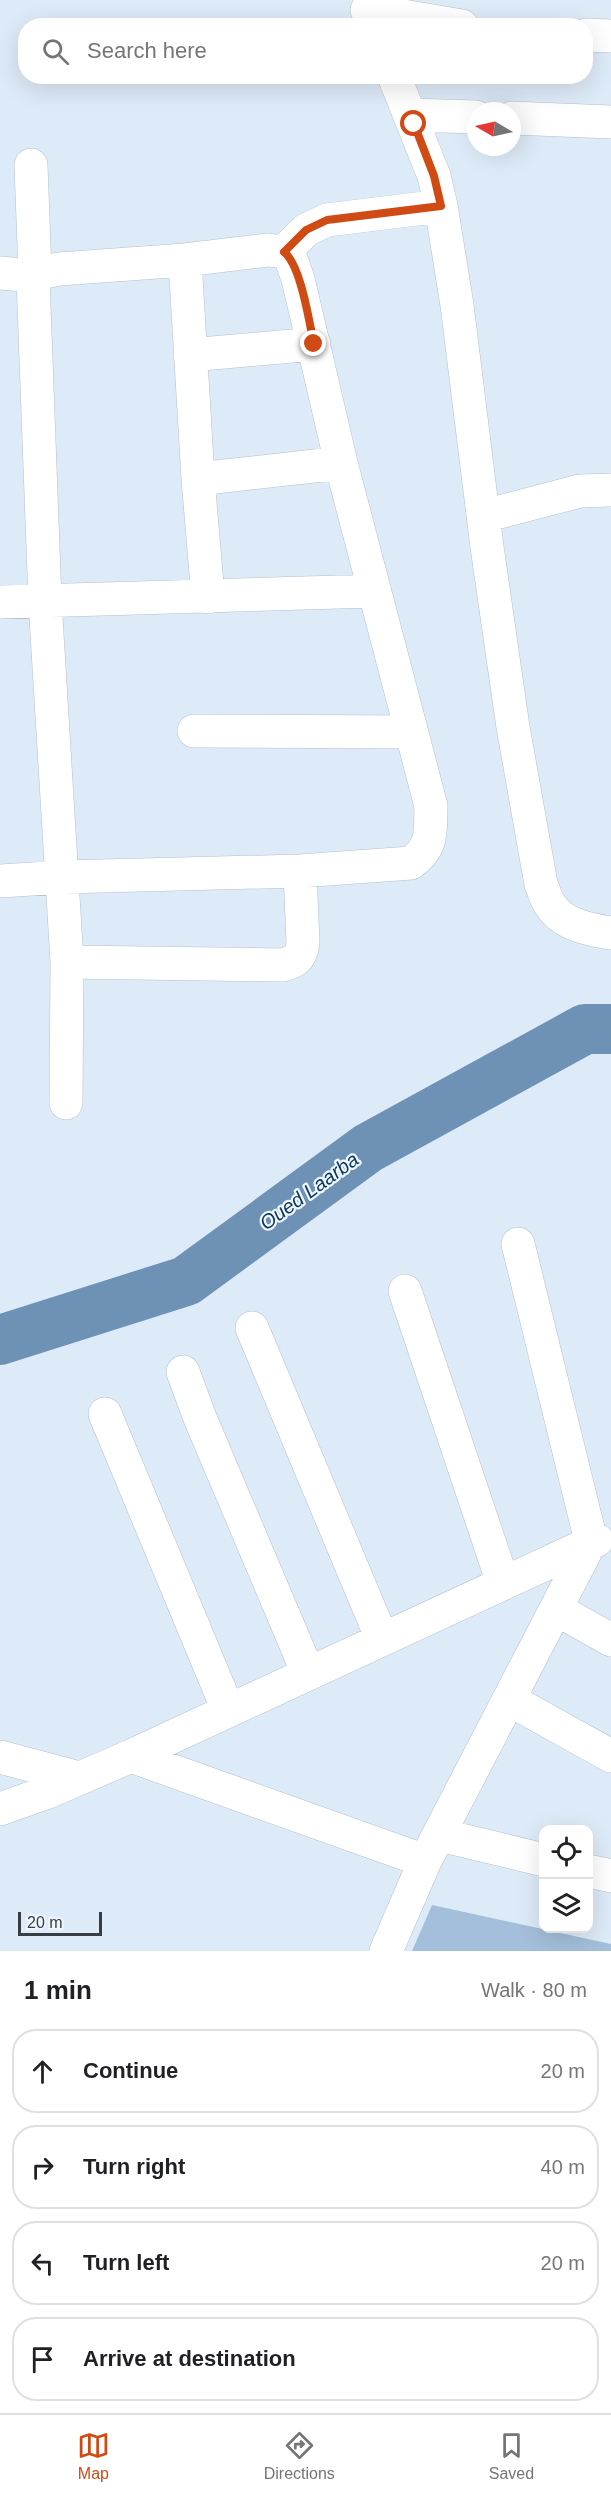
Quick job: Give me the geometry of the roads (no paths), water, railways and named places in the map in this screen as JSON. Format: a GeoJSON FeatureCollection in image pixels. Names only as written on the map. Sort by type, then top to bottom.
{"type":"FeatureCollection","features":[{"type":"Feature","properties":{"kind":"street"},"geometry":{"type":"LineString","coordinates":[[368,12],[408,18]]}},
{"type":"Feature","properties":{"kind":"street"},"geometry":{"type":"LineString","coordinates":[[593,35],[611,36]]}},
{"type":"Feature","properties":{"kind":"street"},"geometry":{"type":"LineString","coordinates":[[397,84],[434,176],[441,206],[458,305],[513,727],[541,884],[551,907],[566,919],[588,930],[611,933]]}},
{"type":"Feature","properties":{"kind":"street"},"geometry":{"type":"LineString","coordinates":[[410,115],[467,117]]}},
{"type":"Feature","properties":{"kind":"street"},"geometry":{"type":"LineString","coordinates":[[521,118],[611,122]]}},
{"type":"Feature","properties":{"kind":"street"},"geometry":{"type":"LineString","coordinates":[[31,165],[35,275],[33,315],[45,601],[67,962],[66,1103]]}},
{"type":"Feature","properties":{"kind":"street"},"geometry":{"type":"LineString","coordinates":[[284,252],[306,230],[327,220],[441,206]]}},
{"type":"Feature","properties":{"kind":"street"},"geometry":{"type":"LineString","coordinates":[[0,273],[35,275],[59,269],[185,260],[253,251],[284,252],[291,259],[314,344],[340,463],[431,806],[430,837],[424,853],[411,863],[300,871],[63,877],[0,881]]}},
{"type":"Feature","properties":{"kind":"street"},"geometry":{"type":"LineString","coordinates":[[185,260],[198,479],[208,597]]}},
{"type":"Feature","properties":{"kind":"street"},"geometry":{"type":"LineString","coordinates":[[190,355],[314,344]]}},
{"type":"Feature","properties":{"kind":"street"},"geometry":{"type":"LineString","coordinates":[[198,479],[340,463]]}},
{"type":"Feature","properties":{"kind":"street"},"geometry":{"type":"LineString","coordinates":[[484,516],[580,491],[611,490]]}},
{"type":"Feature","properties":{"kind":"street"},"geometry":{"type":"LineString","coordinates":[[0,602],[373,591]]}},
{"type":"Feature","properties":{"kind":"street"},"geometry":{"type":"LineString","coordinates":[[194,731],[411,732]]}},
{"type":"Feature","properties":{"kind":"street"},"geometry":{"type":"LineString","coordinates":[[67,962],[283,965],[295,962],[301,955],[303,943],[300,871]]}},
{"type":"Feature","properties":{"kind":"street"},"geometry":{"type":"LineString","coordinates":[[386,1951],[432,1848],[556,1609],[601,1538],[519,1244]]}},
{"type":"Feature","properties":{"kind":"street"},"geometry":{"type":"LineString","coordinates":[[405,1291],[503,1582]]}},
{"type":"Feature","properties":{"kind":"street"},"geometry":{"type":"LineString","coordinates":[[252,1328],[382,1639]]}},
{"type":"Feature","properties":{"kind":"street"},"geometry":{"type":"LineString","coordinates":[[183,1372],[200,1418],[308,1674]]}},
{"type":"Feature","properties":{"kind":"street"},"geometry":{"type":"LineString","coordinates":[[105,1414],[228,1710]]}},
{"type":"Feature","properties":{"kind":"street"},"geometry":{"type":"LineString","coordinates":[[0,1809],[131,1755],[601,1538]]}},
{"type":"Feature","properties":{"kind":"street"},"geometry":{"type":"LineString","coordinates":[[556,1609],[611,1640]]}},
{"type":"Feature","properties":{"kind":"street"},"geometry":{"type":"LineString","coordinates":[[510,1700],[611,1756]]}},
{"type":"Feature","properties":{"kind":"street"},"geometry":{"type":"LineString","coordinates":[[131,1755],[432,1848],[539,1860]]}},
{"type":"Feature","properties":{"kind":"street"},"geometry":{"type":"LineString","coordinates":[[0,1757],[79,1778]]}},
{"type":"Feature","properties":{"kind":"street"},"geometry":{"type":"LineString","coordinates":[[593,1872],[611,1876]]}},
{"type":"Feature","properties":{"kind":"waterway","name":"Oued Laarba"},"geometry":{"type":"LineString","coordinates":[[0,1340],[186,1281],[368,1148],[585,1029],[611,1029]]}}]}
